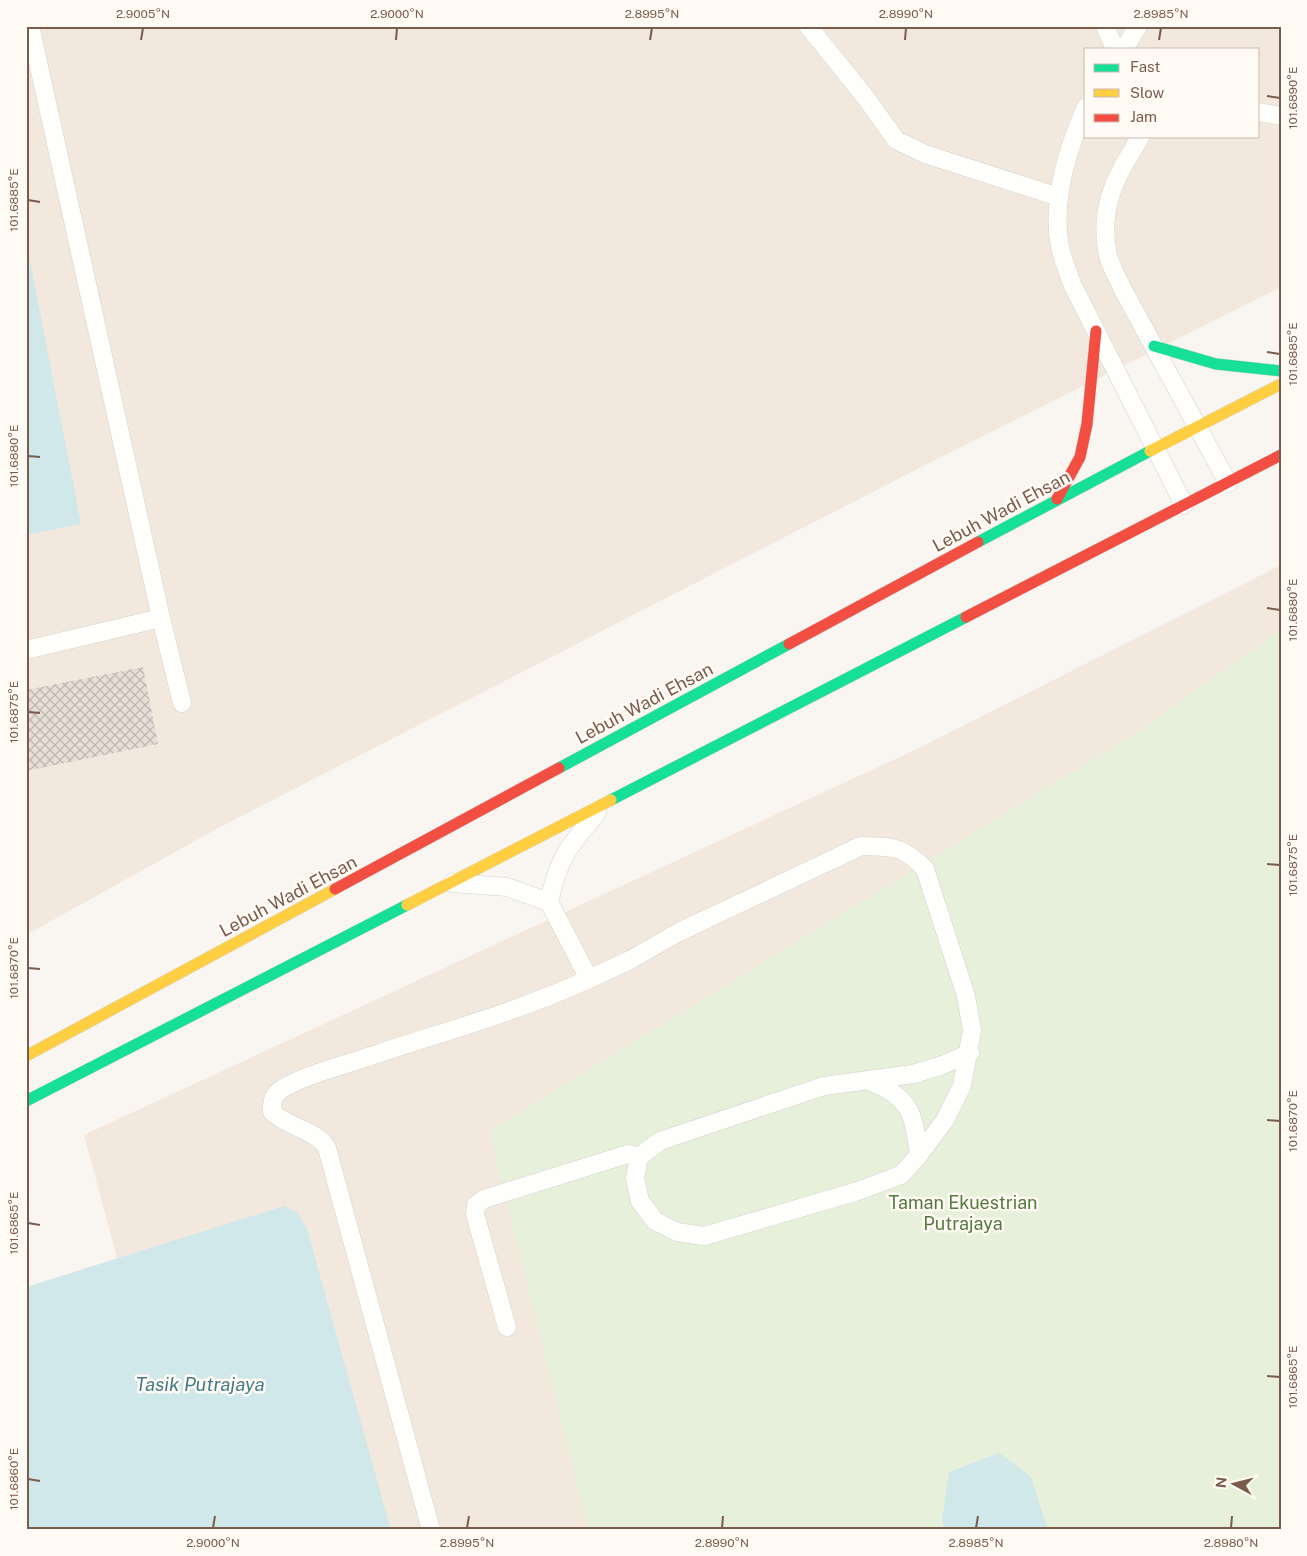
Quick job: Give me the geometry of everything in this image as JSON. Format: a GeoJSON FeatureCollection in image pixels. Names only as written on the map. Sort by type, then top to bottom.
{"type":"FeatureCollection","features":[{"type":"Feature","properties":{"kind":"main road"},"geometry":{"type":"LineString","coordinates":[[1058,500],[1080,457],[1087,424],[1096,331]]}},
{"type":"Feature","properties":{"kind":"main road"},"geometry":{"type":"LineString","coordinates":[[1154,346],[1185,358],[1219,366],[1281,371]]}},
{"type":"Feature","properties":{"kind":"main road","name":"Lebuh Wadi Ehsan"},"geometry":{"type":"LineString","coordinates":[[26,1056],[1058,500],[1281,384]]}},
{"type":"Feature","properties":{"kind":"main road"},"geometry":{"type":"LineString","coordinates":[[26,1101],[1281,455]]}},
{"type":"Feature","properties":{"kind":"lane"},"geometry":{"type":"LineString","coordinates":[[30,26],[160,618],[182,703]]}},
{"type":"Feature","properties":{"kind":"lane"},"geometry":{"type":"LineString","coordinates":[[808,26],[866,98],[896,140],[925,154],[1060,197]]}},
{"type":"Feature","properties":{"kind":"lane"},"geometry":{"type":"LineString","coordinates":[[1105,26],[1115,48]]}},
{"type":"Feature","properties":{"kind":"lane"},"geometry":{"type":"LineString","coordinates":[[1125,48],[1138,26]]}},
{"type":"Feature","properties":{"kind":"lane"},"geometry":{"type":"LineString","coordinates":[[1260,112],[1281,116]]}},
{"type":"Feature","properties":{"kind":"lane"},"geometry":{"type":"LineString","coordinates":[[1084,113],[1069,154],[1060,197],[1058,219],[1060,247],[1072,284],[1184,505]]}},
{"type":"Feature","properties":{"kind":"lane"},"geometry":{"type":"LineString","coordinates":[[1140,138],[1108,197],[1106,231],[1108,258],[1122,288],[1228,482]]}},
{"type":"Feature","properties":{"kind":"lane"},"geometry":{"type":"LineString","coordinates":[[26,650],[160,618]]}},
{"type":"Feature","properties":{"kind":"lane"},"geometry":{"type":"LineString","coordinates":[[589,979],[550,902],[556,870],[569,845],[606,803]]}},
{"type":"Feature","properties":{"kind":"lane"},"geometry":{"type":"LineString","coordinates":[[431,1530],[327,1148],[318,1138],[278,1118],[272,1112],[274,1095],[282,1089],[333,1068],[552,996],[630,960],[686,929],[861,846],[893,847],[911,854],[924,869],[966,996],[972,1030],[970,1052],[962,1086],[945,1120],[919,1155],[901,1175],[847,1195],[704,1236],[677,1232],[655,1221],[640,1202],[635,1178],[639,1157],[660,1141],[824,1086],[913,1074],[940,1066],[970,1052]]}},
{"type":"Feature","properties":{"kind":"lane"},"geometry":{"type":"LineString","coordinates":[[449,883],[507,887],[550,902]]}},
{"type":"Feature","properties":{"kind":"lane"},"geometry":{"type":"LineString","coordinates":[[868,1080],[893,1091],[908,1107],[915,1127],[919,1155]]}},
{"type":"Feature","properties":{"kind":"lane"},"geometry":{"type":"LineString","coordinates":[[508,1327],[475,1214],[476,1205],[484,1199],[628,1154],[639,1157]]}},
{"type":"Feature","properties":{"kind":"shaded area"},"geometry":{"type":"Polygon","coordinates":[[[26,26],[1281,26],[1281,287],[933,461],[222,826],[26,935],[26,26]]]}},
{"type":"Feature","properties":{"kind":"shaded area","name":"Taman Ekuestrian Putrajaya"},"geometry":{"type":"Polygon","coordinates":[[[1281,565],[1281,1530],[190,1530],[84,1135],[917,749],[1281,565]]]}},
{"type":"Feature","properties":{"kind":"green space","name":"Taman Ekuestrian Putrajaya"},"geometry":{"type":"Polygon","coordinates":[[[1281,629],[1281,1530],[588,1530],[489,1131],[1137,732],[1281,629]]]}},
{"type":"Feature","properties":{"kind":"water"},"geometry":{"type":"Polygon","coordinates":[[[26,240],[81,524],[26,535],[26,240]]]}},
{"type":"Feature","properties":{"kind":"water","name":"Tasik Putrajaya"},"geometry":{"type":"Polygon","coordinates":[[[284,1206],[298,1213],[307,1229],[391,1530],[26,1530],[26,1287],[284,1206]]]}},
{"type":"Feature","properties":{"kind":"water"},"geometry":{"type":"Polygon","coordinates":[[[999,1453],[1031,1477],[1048,1530],[945,1530],[942,1520],[949,1472],[999,1453]]]}},
{"type":"Feature","properties":{"kind":"building"},"geometry":{"type":"Polygon","coordinates":[[[143,667],[158,744],[26,771],[26,690],[143,667]]]}},
{"type":"Feature","properties":{"kind":"traffic: fast"},"geometry":{"type":"LineString","coordinates":[[1154,346],[1216,364],[1281,371]]}},
{"type":"Feature","properties":{"kind":"traffic: fast"},"geometry":{"type":"LineString","coordinates":[[978,542],[1150,451]]}},
{"type":"Feature","properties":{"kind":"traffic: fast"},"geometry":{"type":"LineString","coordinates":[[611,800],[966,617]]}},
{"type":"Feature","properties":{"kind":"traffic: fast"},"geometry":{"type":"LineString","coordinates":[[559,768],[789,644]]}},
{"type":"Feature","properties":{"kind":"traffic: fast"},"geometry":{"type":"LineString","coordinates":[[26,1101],[407,905]]}},
{"type":"Feature","properties":{"kind":"traffic: slow"},"geometry":{"type":"LineString","coordinates":[[1150,451],[1281,384]]}},
{"type":"Feature","properties":{"kind":"traffic: slow"},"geometry":{"type":"LineString","coordinates":[[407,905],[611,800]]}},
{"type":"Feature","properties":{"kind":"traffic: slow"},"geometry":{"type":"LineString","coordinates":[[26,1056],[335,889]]}},
{"type":"Feature","properties":{"kind":"traffic: jam"},"geometry":{"type":"LineString","coordinates":[[1057,499],[1080,457],[1087,424],[1096,331]]}},
{"type":"Feature","properties":{"kind":"traffic: jam"},"geometry":{"type":"LineString","coordinates":[[966,617],[1281,455]]}},
{"type":"Feature","properties":{"kind":"traffic: jam"},"geometry":{"type":"LineString","coordinates":[[789,644],[978,542]]}},
{"type":"Feature","properties":{"kind":"traffic: jam"},"geometry":{"type":"LineString","coordinates":[[335,889],[559,768]]}}]}
